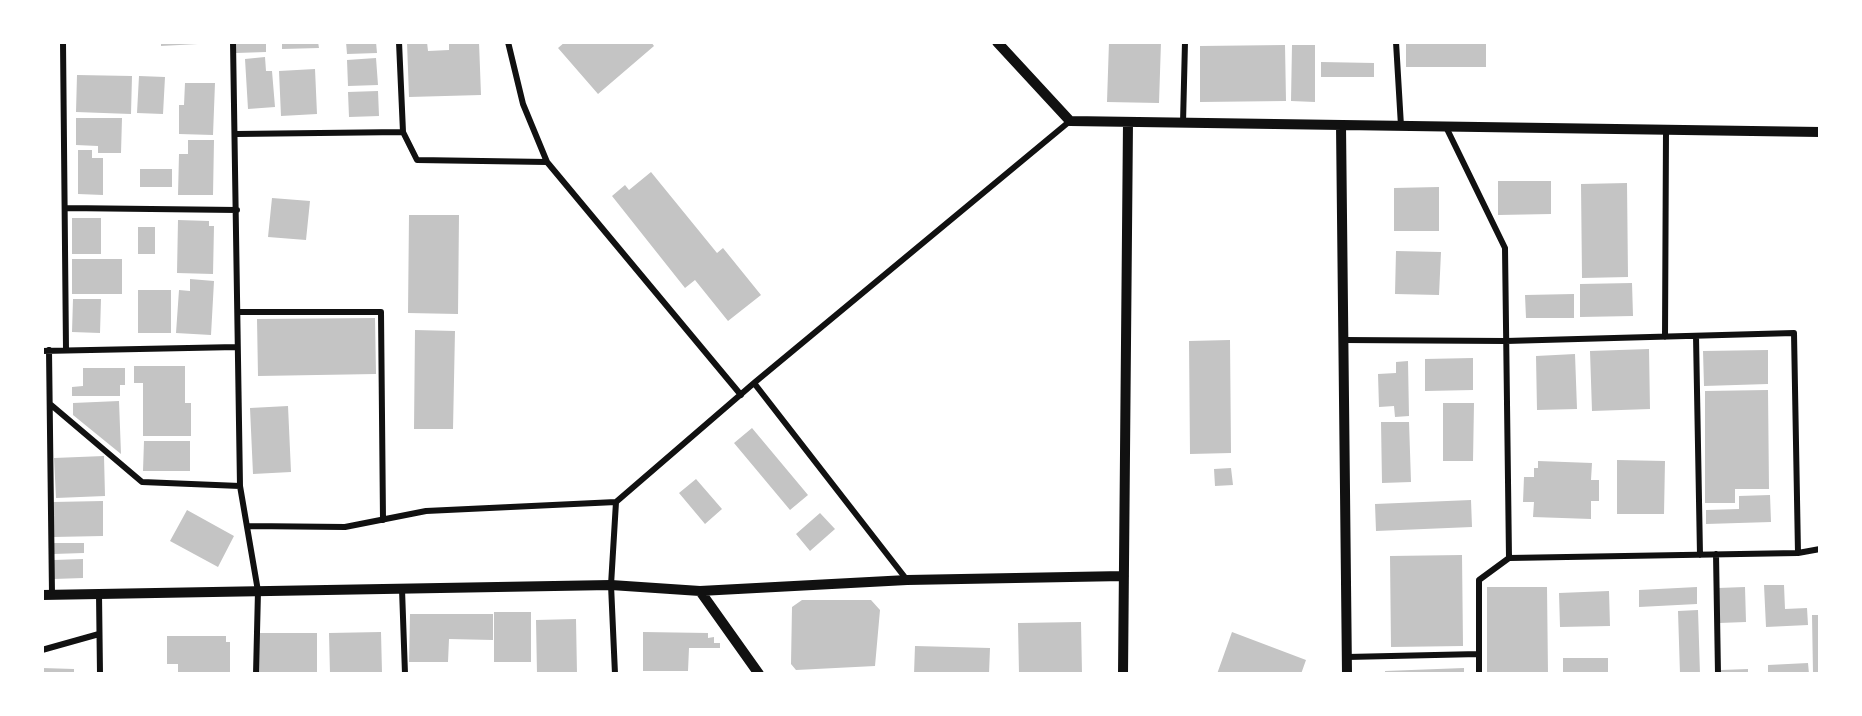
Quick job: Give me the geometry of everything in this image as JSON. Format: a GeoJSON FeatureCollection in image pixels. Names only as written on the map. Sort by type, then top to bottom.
{"type":"FeatureCollection","features":[{"type":"Feature","properties":{"kind":"street"},"geometry":{"type":"LineString","coordinates":[[63,42],[66,350]]}},
{"type":"Feature","properties":{"kind":"street"},"geometry":{"type":"LineString","coordinates":[[233,42],[240,486],[258,591],[256,674]]}},
{"type":"Feature","properties":{"kind":"street"},"geometry":{"type":"LineString","coordinates":[[399,42],[403,132],[417,160],[547,162]]}},
{"type":"Feature","properties":{"kind":"street"},"geometry":{"type":"LineString","coordinates":[[508,42],[523,104],[547,162],[741,395]]}},
{"type":"Feature","properties":{"kind":"street"},"geometry":{"type":"LineString","coordinates":[[997,42],[1070,121]]}},
{"type":"Feature","properties":{"kind":"street"},"geometry":{"type":"LineString","coordinates":[[1183,123],[1185,42]]}},
{"type":"Feature","properties":{"kind":"street"},"geometry":{"type":"LineString","coordinates":[[1396,42],[1401,126]]}},
{"type":"Feature","properties":{"kind":"street"},"geometry":{"type":"LineString","coordinates":[[247,525],[345,527],[426,512],[616,502],[754,383],[1070,121],[1820,132]]}},
{"type":"Feature","properties":{"kind":"street"},"geometry":{"type":"LineString","coordinates":[[1123,674],[1128,122]]}},
{"type":"Feature","properties":{"kind":"street"},"geometry":{"type":"LineString","coordinates":[[1341,125],[1347,674]]}},
{"type":"Feature","properties":{"kind":"street"},"geometry":{"type":"LineString","coordinates":[[1446,127],[1505,248],[1509,558]]}},
{"type":"Feature","properties":{"kind":"street"},"geometry":{"type":"LineString","coordinates":[[1665,337],[1666,130]]}},
{"type":"Feature","properties":{"kind":"street"},"geometry":{"type":"LineString","coordinates":[[236,134],[403,132]]}},
{"type":"Feature","properties":{"kind":"street"},"geometry":{"type":"LineString","coordinates":[[65,208],[237,210]]}},
{"type":"Feature","properties":{"kind":"street"},"geometry":{"type":"LineString","coordinates":[[238,312],[381,312],[383,520]]}},
{"type":"Feature","properties":{"kind":"street"},"geometry":{"type":"LineString","coordinates":[[1344,340],[1506,341],[1794,333],[1798,553]]}},
{"type":"Feature","properties":{"kind":"street"},"geometry":{"type":"LineString","coordinates":[[1696,336],[1700,555]]}},
{"type":"Feature","properties":{"kind":"street"},"geometry":{"type":"LineString","coordinates":[[237,347],[45,350],[50,404],[47,595],[611,585],[700,591],[908,580],[1124,576]]}},
{"type":"Feature","properties":{"kind":"street"},"geometry":{"type":"LineString","coordinates":[[754,383],[908,580]]}},
{"type":"Feature","properties":{"kind":"street"},"geometry":{"type":"LineString","coordinates":[[50,404],[142,482],[240,486]]}},
{"type":"Feature","properties":{"kind":"street"},"geometry":{"type":"LineString","coordinates":[[615,674],[611,585],[616,502]]}},
{"type":"Feature","properties":{"kind":"street"},"geometry":{"type":"LineString","coordinates":[[1479,674],[1479,580],[1509,558],[1798,553],[1820,549]]}},
{"type":"Feature","properties":{"kind":"street"},"geometry":{"type":"LineString","coordinates":[[1716,554],[1718,674]]}},
{"type":"Feature","properties":{"kind":"street"},"geometry":{"type":"LineString","coordinates":[[402,589],[405,674]]}},
{"type":"Feature","properties":{"kind":"street"},"geometry":{"type":"LineString","coordinates":[[700,591],[759,674]]}},
{"type":"Feature","properties":{"kind":"street"},"geometry":{"type":"LineString","coordinates":[[99,594],[100,674]]}},
{"type":"Feature","properties":{"kind":"street"},"geometry":{"type":"LineString","coordinates":[[42,650],[99,634]]}},
{"type":"Feature","properties":{"kind":"street"},"geometry":{"type":"LineString","coordinates":[[1347,657],[1479,654]]}},
{"type":"Feature","properties":{"kind":"building"},"geometry":{"type":"Polygon","coordinates":[[[161,42],[198,42],[198,44],[161,46],[161,42]]]}},
{"type":"Feature","properties":{"kind":"building"},"geometry":{"type":"Polygon","coordinates":[[[236,42],[266,42],[266,52],[236,53],[236,42]]]}},
{"type":"Feature","properties":{"kind":"building"},"geometry":{"type":"Polygon","coordinates":[[[282,42],[318,42],[319,48],[282,49],[282,42]]]}},
{"type":"Feature","properties":{"kind":"building"},"geometry":{"type":"Polygon","coordinates":[[[346,42],[376,42],[377,53],[347,54],[346,42]]]}},
{"type":"Feature","properties":{"kind":"building"},"geometry":{"type":"Polygon","coordinates":[[[407,42],[427,42],[428,51],[449,50],[449,42],[479,42],[481,95],[409,97],[407,42]]]}},
{"type":"Feature","properties":{"kind":"building"},"geometry":{"type":"Polygon","coordinates":[[[565,42],[651,42],[654,46],[598,94],[558,48],[565,42]]]}},
{"type":"Feature","properties":{"kind":"building"},"geometry":{"type":"Polygon","coordinates":[[[1109,42],[1161,42],[1159,103],[1107,102],[1109,42]]]}},
{"type":"Feature","properties":{"kind":"building"},"geometry":{"type":"Polygon","coordinates":[[[1486,42],[1486,67],[1406,67],[1406,43],[1486,42]]]}},
{"type":"Feature","properties":{"kind":"building"},"geometry":{"type":"Polygon","coordinates":[[[1285,45],[1286,101],[1200,102],[1200,46],[1285,45]]]}},
{"type":"Feature","properties":{"kind":"building"},"geometry":{"type":"Polygon","coordinates":[[[1292,45],[1315,45],[1315,102],[1291,101],[1292,45]]]}},
{"type":"Feature","properties":{"kind":"building"},"geometry":{"type":"Polygon","coordinates":[[[265,57],[266,71],[272,71],[275,107],[248,109],[245,59],[265,57]]]}},
{"type":"Feature","properties":{"kind":"building"},"geometry":{"type":"Polygon","coordinates":[[[376,58],[378,85],[348,86],[347,60],[376,58]]]}},
{"type":"Feature","properties":{"kind":"building"},"geometry":{"type":"Polygon","coordinates":[[[1321,62],[1374,63],[1374,77],[1321,77],[1321,62]]]}},
{"type":"Feature","properties":{"kind":"building"},"geometry":{"type":"Polygon","coordinates":[[[315,69],[317,114],[281,116],[279,71],[315,69]]]}},
{"type":"Feature","properties":{"kind":"building"},"geometry":{"type":"Polygon","coordinates":[[[77,75],[132,76],[131,114],[76,112],[77,75]]]}},
{"type":"Feature","properties":{"kind":"building"},"geometry":{"type":"Polygon","coordinates":[[[139,76],[165,77],[163,114],[137,113],[139,76]]]}},
{"type":"Feature","properties":{"kind":"building"},"geometry":{"type":"Polygon","coordinates":[[[185,83],[215,83],[213,135],[179,134],[179,105],[184,105],[185,83]]]}},
{"type":"Feature","properties":{"kind":"building"},"geometry":{"type":"Polygon","coordinates":[[[378,91],[379,116],[349,117],[348,92],[378,91]]]}},
{"type":"Feature","properties":{"kind":"building"},"geometry":{"type":"Polygon","coordinates":[[[76,118],[122,118],[121,153],[98,153],[98,146],[76,145],[76,118]]]}},
{"type":"Feature","properties":{"kind":"building"},"geometry":{"type":"Polygon","coordinates":[[[188,140],[214,140],[213,195],[178,195],[179,154],[188,154],[188,140]]]}},
{"type":"Feature","properties":{"kind":"building"},"geometry":{"type":"Polygon","coordinates":[[[78,150],[92,150],[92,158],[103,158],[103,195],[78,194],[78,150]]]}},
{"type":"Feature","properties":{"kind":"building"},"geometry":{"type":"Polygon","coordinates":[[[140,169],[172,169],[172,187],[140,187],[140,169]]]}},
{"type":"Feature","properties":{"kind":"building"},"geometry":{"type":"Polygon","coordinates":[[[651,172],[717,253],[723,248],[761,295],[728,321],[695,280],[685,288],[612,196],[625,185],[629,190],[651,172]]]}},
{"type":"Feature","properties":{"kind":"building"},"geometry":{"type":"Polygon","coordinates":[[[1498,181],[1551,181],[1551,214],[1498,215],[1498,181]]]}},
{"type":"Feature","properties":{"kind":"building"},"geometry":{"type":"Polygon","coordinates":[[[1627,183],[1628,277],[1582,278],[1581,184],[1627,183]]]}},
{"type":"Feature","properties":{"kind":"building"},"geometry":{"type":"Polygon","coordinates":[[[1439,187],[1439,231],[1394,231],[1394,188],[1439,187]]]}},
{"type":"Feature","properties":{"kind":"building"},"geometry":{"type":"Polygon","coordinates":[[[272,198],[310,201],[306,240],[268,237],[272,198]]]}},
{"type":"Feature","properties":{"kind":"building"},"geometry":{"type":"Polygon","coordinates":[[[409,215],[459,215],[458,314],[408,313],[409,215]]]}},
{"type":"Feature","properties":{"kind":"building"},"geometry":{"type":"Polygon","coordinates":[[[72,218],[101,218],[101,254],[72,254],[72,218]]]}},
{"type":"Feature","properties":{"kind":"building"},"geometry":{"type":"Polygon","coordinates":[[[178,220],[209,221],[209,226],[214,226],[213,274],[177,273],[178,220]]]}},
{"type":"Feature","properties":{"kind":"building"},"geometry":{"type":"Polygon","coordinates":[[[138,227],[155,227],[155,254],[138,254],[138,227]]]}},
{"type":"Feature","properties":{"kind":"building"},"geometry":{"type":"Polygon","coordinates":[[[1396,251],[1441,252],[1439,295],[1395,294],[1396,251]]]}},
{"type":"Feature","properties":{"kind":"building"},"geometry":{"type":"Polygon","coordinates":[[[72,259],[122,259],[122,294],[72,294],[72,259]]]}},
{"type":"Feature","properties":{"kind":"building"},"geometry":{"type":"Polygon","coordinates":[[[190,279],[214,281],[211,335],[176,333],[179,290],[190,291],[190,279]]]}},
{"type":"Feature","properties":{"kind":"building"},"geometry":{"type":"Polygon","coordinates":[[[1632,283],[1633,316],[1580,317],[1580,284],[1632,283]]]}},
{"type":"Feature","properties":{"kind":"building"},"geometry":{"type":"Polygon","coordinates":[[[138,290],[171,290],[171,333],[138,333],[138,290]]]}},
{"type":"Feature","properties":{"kind":"building"},"geometry":{"type":"Polygon","coordinates":[[[1574,294],[1574,318],[1526,318],[1525,295],[1574,294]]]}},
{"type":"Feature","properties":{"kind":"building"},"geometry":{"type":"Polygon","coordinates":[[[73,299],[101,299],[100,333],[72,332],[73,299]]]}},
{"type":"Feature","properties":{"kind":"building"},"geometry":{"type":"Polygon","coordinates":[[[375,318],[376,374],[258,376],[257,319],[375,318]]]}},
{"type":"Feature","properties":{"kind":"building"},"geometry":{"type":"Polygon","coordinates":[[[415,330],[455,331],[453,429],[414,429],[415,330]]]}},
{"type":"Feature","properties":{"kind":"building"},"geometry":{"type":"Polygon","coordinates":[[[1230,340],[1231,453],[1190,454],[1189,341],[1230,340]]]}},
{"type":"Feature","properties":{"kind":"building"},"geometry":{"type":"Polygon","coordinates":[[[1649,349],[1650,409],[1592,411],[1590,351],[1649,349]]]}},
{"type":"Feature","properties":{"kind":"building"},"geometry":{"type":"Polygon","coordinates":[[[1768,350],[1768,384],[1704,386],[1703,351],[1768,350]]]}},
{"type":"Feature","properties":{"kind":"building"},"geometry":{"type":"Polygon","coordinates":[[[1575,354],[1577,409],[1537,410],[1536,356],[1575,354]]]}},
{"type":"Feature","properties":{"kind":"building"},"geometry":{"type":"Polygon","coordinates":[[[1473,358],[1473,390],[1425,391],[1425,359],[1473,358]]]}},
{"type":"Feature","properties":{"kind":"building"},"geometry":{"type":"Polygon","coordinates":[[[1408,361],[1409,416],[1395,417],[1394,406],[1379,407],[1378,374],[1396,373],[1396,362],[1408,361]]]}},
{"type":"Feature","properties":{"kind":"building"},"geometry":{"type":"Polygon","coordinates":[[[134,366],[185,366],[185,403],[191,403],[191,436],[143,436],[143,383],[134,383],[134,366]]]}},
{"type":"Feature","properties":{"kind":"building"},"geometry":{"type":"Polygon","coordinates":[[[83,368],[125,368],[125,385],[120,385],[120,396],[72,396],[72,387],[83,386],[83,368]]]}},
{"type":"Feature","properties":{"kind":"building"},"geometry":{"type":"Polygon","coordinates":[[[1768,390],[1769,489],[1735,489],[1735,503],[1705,503],[1705,391],[1768,390]]]}},
{"type":"Feature","properties":{"kind":"building"},"geometry":{"type":"Polygon","coordinates":[[[119,401],[121,454],[73,415],[73,403],[119,401]]]}},
{"type":"Feature","properties":{"kind":"building"},"geometry":{"type":"Polygon","coordinates":[[[1443,403],[1474,403],[1473,461],[1443,461],[1443,403]]]}},
{"type":"Feature","properties":{"kind":"building"},"geometry":{"type":"Polygon","coordinates":[[[288,406],[291,472],[253,474],[250,408],[288,406]]]}},
{"type":"Feature","properties":{"kind":"building"},"geometry":{"type":"Polygon","coordinates":[[[1381,422],[1409,422],[1411,482],[1382,483],[1381,422]]]}},
{"type":"Feature","properties":{"kind":"building"},"geometry":{"type":"Polygon","coordinates":[[[752,428],[808,495],[790,510],[734,443],[752,428]]]}},
{"type":"Feature","properties":{"kind":"building"},"geometry":{"type":"Polygon","coordinates":[[[144,441],[190,441],[190,471],[143,471],[144,441]]]}},
{"type":"Feature","properties":{"kind":"building"},"geometry":{"type":"Polygon","coordinates":[[[104,456],[105,496],[56,498],[54,458],[104,456]]]}},
{"type":"Feature","properties":{"kind":"building"},"geometry":{"type":"Polygon","coordinates":[[[1617,460],[1665,461],[1664,514],[1617,514],[1617,460]]]}},
{"type":"Feature","properties":{"kind":"building"},"geometry":{"type":"Polygon","coordinates":[[[1538,461],[1592,463],[1591,480],[1599,480],[1599,501],[1591,501],[1591,519],[1533,517],[1534,502],[1523,502],[1524,477],[1534,477],[1534,468],[1538,468],[1538,461]]]}},
{"type":"Feature","properties":{"kind":"building"},"geometry":{"type":"Polygon","coordinates":[[[1231,468],[1233,485],[1215,486],[1214,469],[1231,468]]]}},
{"type":"Feature","properties":{"kind":"building"},"geometry":{"type":"Polygon","coordinates":[[[696,479],[722,509],[705,524],[679,493],[696,479]]]}},
{"type":"Feature","properties":{"kind":"building"},"geometry":{"type":"Polygon","coordinates":[[[1770,495],[1771,522],[1706,524],[1706,510],[1739,509],[1739,496],[1770,495]]]}},
{"type":"Feature","properties":{"kind":"building"},"geometry":{"type":"Polygon","coordinates":[[[1471,500],[1472,527],[1376,531],[1375,504],[1471,500]]]}},
{"type":"Feature","properties":{"kind":"building"},"geometry":{"type":"Polygon","coordinates":[[[103,501],[103,536],[53,537],[53,502],[103,501]]]}},
{"type":"Feature","properties":{"kind":"building"},"geometry":{"type":"Polygon","coordinates":[[[187,510],[234,536],[218,567],[170,541],[187,510]]]}},
{"type":"Feature","properties":{"kind":"building"},"geometry":{"type":"Polygon","coordinates":[[[820,513],[835,529],[810,551],[796,534],[820,513]]]}},
{"type":"Feature","properties":{"kind":"building"},"geometry":{"type":"Polygon","coordinates":[[[53,543],[84,543],[84,553],[53,554],[53,543]]]}},
{"type":"Feature","properties":{"kind":"building"},"geometry":{"type":"Polygon","coordinates":[[[1462,555],[1463,646],[1391,647],[1390,556],[1462,555]]]}},
{"type":"Feature","properties":{"kind":"building"},"geometry":{"type":"Polygon","coordinates":[[[83,559],[83,578],[53,579],[54,560],[83,559]]]}},
{"type":"Feature","properties":{"kind":"building"},"geometry":{"type":"Polygon","coordinates":[[[1764,585],[1784,585],[1785,609],[1807,608],[1808,625],[1766,627],[1764,585]]]}},
{"type":"Feature","properties":{"kind":"building"},"geometry":{"type":"Polygon","coordinates":[[[1487,587],[1547,587],[1548,674],[1487,674],[1487,587]]]}},
{"type":"Feature","properties":{"kind":"building"},"geometry":{"type":"Polygon","coordinates":[[[1697,587],[1697,604],[1639,607],[1639,590],[1697,587]]]}},
{"type":"Feature","properties":{"kind":"building"},"geometry":{"type":"Polygon","coordinates":[[[1745,587],[1746,622],[1719,623],[1718,588],[1745,587]]]}},
{"type":"Feature","properties":{"kind":"building"},"geometry":{"type":"Polygon","coordinates":[[[1609,591],[1610,626],[1560,627],[1559,593],[1609,591]]]}},
{"type":"Feature","properties":{"kind":"building"},"geometry":{"type":"Polygon","coordinates":[[[802,600],[871,600],[880,610],[875,666],[796,670],[791,664],[792,607],[802,600]]]}},
{"type":"Feature","properties":{"kind":"building"},"geometry":{"type":"Polygon","coordinates":[[[1698,610],[1700,674],[1680,674],[1678,611],[1698,610]]]}},
{"type":"Feature","properties":{"kind":"building"},"geometry":{"type":"Polygon","coordinates":[[[494,612],[531,612],[531,662],[494,662],[494,612]]]}},
{"type":"Feature","properties":{"kind":"building"},"geometry":{"type":"Polygon","coordinates":[[[410,614],[493,614],[493,640],[449,639],[448,662],[409,662],[410,614]]]}},
{"type":"Feature","properties":{"kind":"building"},"geometry":{"type":"Polygon","coordinates":[[[1812,615],[1820,615],[1820,674],[1813,674],[1812,615]]]}},
{"type":"Feature","properties":{"kind":"building"},"geometry":{"type":"Polygon","coordinates":[[[576,619],[577,674],[537,674],[536,620],[576,619]]]}},
{"type":"Feature","properties":{"kind":"building"},"geometry":{"type":"Polygon","coordinates":[[[1081,622],[1082,674],[1019,674],[1018,623],[1081,622]]]}},
{"type":"Feature","properties":{"kind":"building"},"geometry":{"type":"Polygon","coordinates":[[[381,632],[382,673],[330,674],[329,633],[381,632]]]}},
{"type":"Feature","properties":{"kind":"building"},"geometry":{"type":"Polygon","coordinates":[[[643,632],[708,633],[708,638],[714,637],[714,643],[720,643],[720,648],[689,648],[688,671],[643,671],[643,632]]]}},
{"type":"Feature","properties":{"kind":"building"},"geometry":{"type":"Polygon","coordinates":[[[1232,632],[1306,660],[1301,674],[1217,674],[1232,632]]]}},
{"type":"Feature","properties":{"kind":"building"},"geometry":{"type":"Polygon","coordinates":[[[259,633],[317,633],[317,674],[259,674],[259,633]]]}},
{"type":"Feature","properties":{"kind":"building"},"geometry":{"type":"Polygon","coordinates":[[[167,636],[226,636],[226,642],[230,642],[230,673],[178,673],[178,664],[167,664],[167,636]]]}},
{"type":"Feature","properties":{"kind":"building"},"geometry":{"type":"Polygon","coordinates":[[[915,646],[990,648],[989,674],[914,674],[915,646]]]}},
{"type":"Feature","properties":{"kind":"building"},"geometry":{"type":"Polygon","coordinates":[[[1563,658],[1608,658],[1608,674],[1563,674],[1563,658]]]}},
{"type":"Feature","properties":{"kind":"building"},"geometry":{"type":"Polygon","coordinates":[[[1808,663],[1809,674],[1768,674],[1768,665],[1808,663]]]}},
{"type":"Feature","properties":{"kind":"building"},"geometry":{"type":"Polygon","coordinates":[[[42,668],[74,669],[74,674],[42,674],[42,668]]]}},
{"type":"Feature","properties":{"kind":"building"},"geometry":{"type":"Polygon","coordinates":[[[1464,668],[1464,674],[1385,674],[1385,671],[1464,668]]]}},
{"type":"Feature","properties":{"kind":"building"},"geometry":{"type":"Polygon","coordinates":[[[1748,669],[1748,674],[1721,674],[1721,670],[1748,669]]]}}]}
